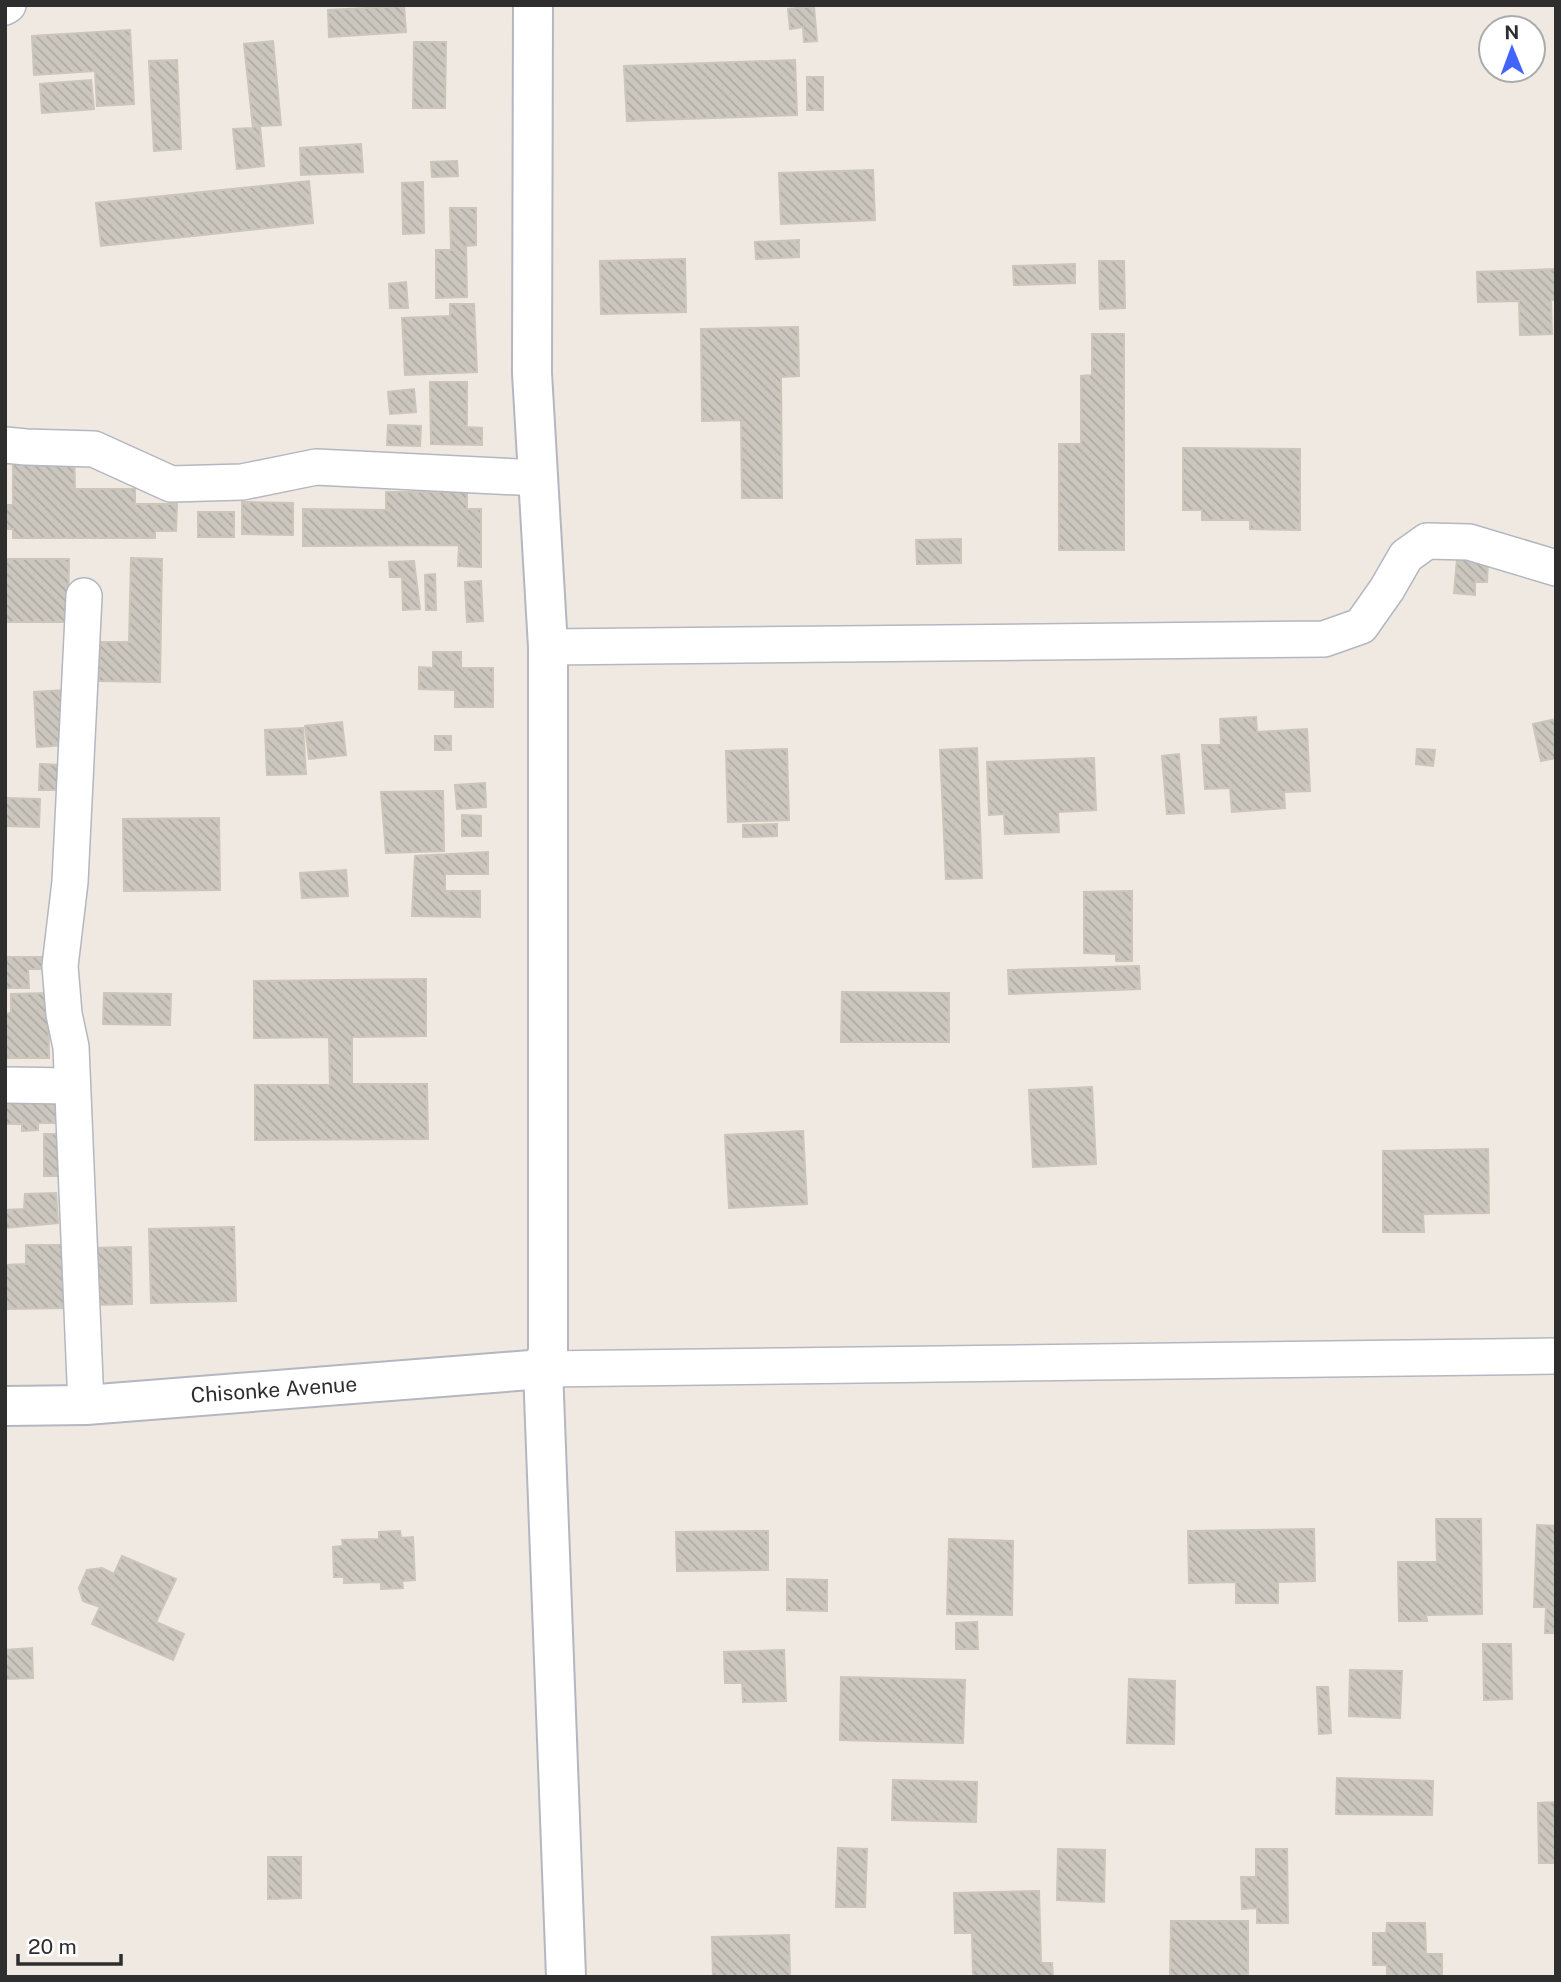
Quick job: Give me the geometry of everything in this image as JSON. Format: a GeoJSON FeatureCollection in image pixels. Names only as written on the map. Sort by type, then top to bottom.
{"type":"FeatureCollection","features":[{"type":"Feature","properties":{"kind":"main road"},"geometry":{"type":"LineString","coordinates":[[533,5],[532,373],[548,648],[548,1351],[543,1369],[566,1977]]}},
{"type":"Feature","properties":{"kind":"main road","name":"Chisonke Avenue"},"geometry":{"type":"LineString","coordinates":[[5,1406],[86,1405],[543,1369]]}},
{"type":"Feature","properties":{"kind":"street"},"geometry":{"type":"LineString","coordinates":[[5,445],[94,449],[171,484],[242,482],[316,467],[538,478]]}},
{"type":"Feature","properties":{"kind":"street"},"geometry":{"type":"LineString","coordinates":[[548,648],[1324,639],[1361,626],[1406,556],[1427,541],[1469,542],[1556,568]]}},
{"type":"Feature","properties":{"kind":"street"},"geometry":{"type":"LineString","coordinates":[[84,596],[70,882],[60,967],[64,1014],[71,1047],[86,1405]]}},
{"type":"Feature","properties":{"kind":"street"},"geometry":{"type":"LineString","coordinates":[[5,1085],[72,1086]]}},
{"type":"Feature","properties":{"kind":"street"},"geometry":{"type":"LineString","coordinates":[[543,1369],[1556,1356]]}},
{"type":"Feature","properties":{"kind":"building"},"geometry":{"type":"Polygon","coordinates":[[[404,6],[406,32],[329,37],[328,10],[404,6]]]}},
{"type":"Feature","properties":{"kind":"building"},"geometry":{"type":"Polygon","coordinates":[[[814,6],[817,41],[804,42],[803,27],[790,29],[788,9],[814,6]]]}},
{"type":"Feature","properties":{"kind":"building"},"geometry":{"type":"Polygon","coordinates":[[[130,30],[134,104],[97,106],[95,71],[34,75],[32,36],[130,30]]]}},
{"type":"Feature","properties":{"kind":"building"},"geometry":{"type":"Polygon","coordinates":[[[273,41],[281,125],[260,126],[264,166],[237,169],[233,129],[253,128],[244,44],[273,41]]]}},
{"type":"Feature","properties":{"kind":"building"},"geometry":{"type":"Polygon","coordinates":[[[414,42],[446,42],[445,108],[413,108],[414,42]]]}},
{"type":"Feature","properties":{"kind":"building"},"geometry":{"type":"Polygon","coordinates":[[[177,60],[181,149],[154,151],[149,61],[177,60]]]}},
{"type":"Feature","properties":{"kind":"building"},"geometry":{"type":"Polygon","coordinates":[[[795,60],[797,115],[627,121],[624,66],[795,60]]]}},
{"type":"Feature","properties":{"kind":"building"},"geometry":{"type":"Polygon","coordinates":[[[807,77],[823,77],[823,110],[807,110],[807,77]]]}},
{"type":"Feature","properties":{"kind":"building"},"geometry":{"type":"Polygon","coordinates":[[[91,80],[94,109],[42,113],[40,84],[91,80]]]}},
{"type":"Feature","properties":{"kind":"building"},"geometry":{"type":"Polygon","coordinates":[[[361,144],[363,172],[301,175],[300,148],[361,144]]]}},
{"type":"Feature","properties":{"kind":"building"},"geometry":{"type":"Polygon","coordinates":[[[457,161],[458,176],[432,177],[431,162],[457,161]]]}},
{"type":"Feature","properties":{"kind":"building"},"geometry":{"type":"Polygon","coordinates":[[[873,170],[875,220],[781,224],[779,173],[873,170]]]}},
{"type":"Feature","properties":{"kind":"building"},"geometry":{"type":"Polygon","coordinates":[[[309,181],[313,223],[101,246],[96,203],[309,181]]]}},
{"type":"Feature","properties":{"kind":"building"},"geometry":{"type":"Polygon","coordinates":[[[423,182],[424,233],[403,234],[402,183],[423,182]]]}},
{"type":"Feature","properties":{"kind":"building"},"geometry":{"type":"Polygon","coordinates":[[[450,208],[476,208],[476,245],[466,246],[467,297],[436,298],[436,250],[451,250],[450,208]]]}},
{"type":"Feature","properties":{"kind":"building"},"geometry":{"type":"Polygon","coordinates":[[[799,240],[799,257],[756,259],[755,242],[799,240]]]}},
{"type":"Feature","properties":{"kind":"building"},"geometry":{"type":"Polygon","coordinates":[[[685,259],[686,312],[601,314],[600,261],[685,259]]]}},
{"type":"Feature","properties":{"kind":"building"},"geometry":{"type":"Polygon","coordinates":[[[1099,261],[1124,261],[1125,308],[1100,309],[1099,261]]]}},
{"type":"Feature","properties":{"kind":"building"},"geometry":{"type":"Polygon","coordinates":[[[1075,264],[1075,283],[1014,285],[1013,266],[1075,264]]]}},
{"type":"Feature","properties":{"kind":"building"},"geometry":{"type":"Polygon","coordinates":[[[1556,269],[1556,300],[1551,300],[1552,334],[1520,335],[1519,301],[1478,302],[1477,272],[1556,269]]]}},
{"type":"Feature","properties":{"kind":"building"},"geometry":{"type":"Polygon","coordinates":[[[406,282],[408,308],[390,308],[389,284],[406,282]]]}},
{"type":"Feature","properties":{"kind":"building"},"geometry":{"type":"Polygon","coordinates":[[[450,304],[474,304],[477,372],[405,375],[402,318],[450,316],[450,304]]]}},
{"type":"Feature","properties":{"kind":"building"},"geometry":{"type":"Polygon","coordinates":[[[798,327],[799,376],[781,377],[782,498],[742,498],[741,420],[702,421],[701,329],[798,327]]]}},
{"type":"Feature","properties":{"kind":"building"},"geometry":{"type":"Polygon","coordinates":[[[1092,334],[1124,334],[1124,550],[1059,550],[1059,444],[1081,444],[1081,376],[1092,375],[1092,334]]]}},
{"type":"Feature","properties":{"kind":"building"},"geometry":{"type":"Polygon","coordinates":[[[430,382],[467,382],[467,427],[482,428],[482,445],[431,444],[430,382]]]}},
{"type":"Feature","properties":{"kind":"building"},"geometry":{"type":"Polygon","coordinates":[[[414,389],[416,412],[390,414],[388,392],[414,389]]]}},
{"type":"Feature","properties":{"kind":"building"},"geometry":{"type":"Polygon","coordinates":[[[388,425],[421,426],[420,446],[387,445],[388,425]]]}},
{"type":"Feature","properties":{"kind":"building"},"geometry":{"type":"Polygon","coordinates":[[[1183,448],[1300,449],[1300,530],[1250,529],[1250,520],[1202,520],[1202,510],[1183,510],[1183,448]]]}},
{"type":"Feature","properties":{"kind":"building"},"geometry":{"type":"Polygon","coordinates":[[[13,453],[74,453],[75,489],[135,489],[135,504],[177,504],[176,531],[155,531],[155,538],[13,538],[13,529],[5,529],[5,505],[13,505],[13,453]]]}},
{"type":"Feature","properties":{"kind":"building"},"geometry":{"type":"Polygon","coordinates":[[[386,492],[467,492],[467,509],[481,509],[481,567],[458,566],[459,545],[303,546],[303,509],[386,510],[386,492]]]}},
{"type":"Feature","properties":{"kind":"building"},"geometry":{"type":"Polygon","coordinates":[[[242,502],[293,503],[293,535],[242,534],[242,502]]]}},
{"type":"Feature","properties":{"kind":"building"},"geometry":{"type":"Polygon","coordinates":[[[198,512],[234,512],[234,537],[198,537],[198,512]]]}},
{"type":"Feature","properties":{"kind":"building"},"geometry":{"type":"Polygon","coordinates":[[[961,539],[961,563],[917,564],[916,540],[961,539]]]}},
{"type":"Feature","properties":{"kind":"building"},"geometry":{"type":"Polygon","coordinates":[[[131,558],[162,559],[160,682],[99,681],[100,642],[129,642],[131,558]]]}},
{"type":"Feature","properties":{"kind":"building"},"geometry":{"type":"Polygon","coordinates":[[[5,559],[69,559],[68,622],[5,622],[5,559]]]}},
{"type":"Feature","properties":{"kind":"building"},"geometry":{"type":"Polygon","coordinates":[[[1457,559],[1488,561],[1487,582],[1475,582],[1475,595],[1454,593],[1457,559]]]}},
{"type":"Feature","properties":{"kind":"building"},"geometry":{"type":"Polygon","coordinates":[[[414,561],[420,609],[403,610],[402,577],[390,577],[389,562],[414,561]]]}},
{"type":"Feature","properties":{"kind":"building"},"geometry":{"type":"Polygon","coordinates":[[[435,574],[436,610],[426,610],[425,575],[435,574]]]}},
{"type":"Feature","properties":{"kind":"building"},"geometry":{"type":"Polygon","coordinates":[[[481,581],[483,621],[467,622],[465,582],[481,581]]]}},
{"type":"Feature","properties":{"kind":"building"},"geometry":{"type":"Polygon","coordinates":[[[433,652],[461,652],[461,668],[493,668],[493,707],[455,707],[455,690],[419,689],[419,667],[433,668],[433,652]]]}},
{"type":"Feature","properties":{"kind":"building"},"geometry":{"type":"Polygon","coordinates":[[[65,690],[68,745],[37,747],[34,692],[65,690]]]}},
{"type":"Feature","properties":{"kind":"building"},"geometry":{"type":"Polygon","coordinates":[[[1256,717],[1257,732],[1307,729],[1310,791],[1284,792],[1285,808],[1232,812],[1230,788],[1205,789],[1202,745],[1221,745],[1220,719],[1256,717]]]}},
{"type":"Feature","properties":{"kind":"building"},"geometry":{"type":"Polygon","coordinates":[[[1556,719],[1556,758],[1541,761],[1533,724],[1556,719]]]}},
{"type":"Feature","properties":{"kind":"building"},"geometry":{"type":"Polygon","coordinates":[[[342,722],[346,755],[309,759],[305,726],[342,722]]]}},
{"type":"Feature","properties":{"kind":"building"},"geometry":{"type":"Polygon","coordinates":[[[303,728],[306,774],[267,775],[265,730],[303,728]]]}},
{"type":"Feature","properties":{"kind":"building"},"geometry":{"type":"Polygon","coordinates":[[[435,736],[451,736],[451,750],[435,750],[435,736]]]}},
{"type":"Feature","properties":{"kind":"building"},"geometry":{"type":"Polygon","coordinates":[[[977,748],[982,878],[946,879],[940,750],[977,748]]]}},
{"type":"Feature","properties":{"kind":"building"},"geometry":{"type":"Polygon","coordinates":[[[787,749],[789,820],[728,822],[726,751],[787,749]]]}},
{"type":"Feature","properties":{"kind":"building"},"geometry":{"type":"Polygon","coordinates":[[[1417,749],[1435,750],[1433,766],[1416,764],[1417,749]]]}},
{"type":"Feature","properties":{"kind":"building"},"geometry":{"type":"Polygon","coordinates":[[[1179,754],[1184,813],[1167,814],[1162,756],[1179,754]]]}},
{"type":"Feature","properties":{"kind":"building"},"geometry":{"type":"Polygon","coordinates":[[[1094,758],[1096,810],[1058,812],[1059,832],[1005,834],[1004,814],[989,815],[987,762],[1094,758]]]}},
{"type":"Feature","properties":{"kind":"building"},"geometry":{"type":"Polygon","coordinates":[[[40,764],[62,765],[61,790],[39,790],[40,764]]]}},
{"type":"Feature","properties":{"kind":"building"},"geometry":{"type":"Polygon","coordinates":[[[485,783],[486,807],[457,809],[455,785],[485,783]]]}},
{"type":"Feature","properties":{"kind":"building"},"geometry":{"type":"Polygon","coordinates":[[[443,791],[444,851],[386,853],[381,792],[443,791]]]}},
{"type":"Feature","properties":{"kind":"building"},"geometry":{"type":"Polygon","coordinates":[[[5,798],[40,799],[39,827],[5,826],[5,798]]]}},
{"type":"Feature","properties":{"kind":"building"},"geometry":{"type":"Polygon","coordinates":[[[462,815],[481,816],[481,836],[462,836],[462,815]]]}},
{"type":"Feature","properties":{"kind":"building"},"geometry":{"type":"Polygon","coordinates":[[[219,818],[220,890],[124,891],[123,819],[219,818]]]}},
{"type":"Feature","properties":{"kind":"building"},"geometry":{"type":"Polygon","coordinates":[[[777,824],[777,836],[743,837],[743,825],[777,824]]]}},
{"type":"Feature","properties":{"kind":"building"},"geometry":{"type":"Polygon","coordinates":[[[488,852],[488,874],[445,874],[445,891],[480,891],[480,917],[412,916],[415,856],[488,852]]]}},
{"type":"Feature","properties":{"kind":"building"},"geometry":{"type":"Polygon","coordinates":[[[346,870],[348,896],[302,898],[300,873],[346,870]]]}},
{"type":"Feature","properties":{"kind":"building"},"geometry":{"type":"Polygon","coordinates":[[[1132,891],[1132,961],[1116,961],[1116,954],[1084,953],[1084,892],[1132,891]]]}},
{"type":"Feature","properties":{"kind":"building"},"geometry":{"type":"Polygon","coordinates":[[[5,957],[48,957],[48,969],[28,969],[29,988],[5,988],[5,957]]]}},
{"type":"Feature","properties":{"kind":"building"},"geometry":{"type":"Polygon","coordinates":[[[1139,966],[1140,989],[1009,994],[1008,970],[1139,966]]]}},
{"type":"Feature","properties":{"kind":"building"},"geometry":{"type":"Polygon","coordinates":[[[426,979],[426,1036],[352,1037],[352,1084],[427,1084],[428,1139],[255,1140],[255,1085],[330,1085],[329,1037],[254,1038],[254,981],[426,979]]]}},
{"type":"Feature","properties":{"kind":"building"},"geometry":{"type":"Polygon","coordinates":[[[842,992],[949,993],[949,1042],[841,1042],[842,992]]]}},
{"type":"Feature","properties":{"kind":"building"},"geometry":{"type":"Polygon","coordinates":[[[48,993],[49,1058],[5,1058],[5,1014],[11,1013],[11,994],[48,993]]]}},
{"type":"Feature","properties":{"kind":"building"},"geometry":{"type":"Polygon","coordinates":[[[104,993],[171,994],[170,1025],[103,1024],[104,993]]]}},
{"type":"Feature","properties":{"kind":"building"},"geometry":{"type":"Polygon","coordinates":[[[1092,1087],[1096,1164],[1033,1167],[1029,1090],[1092,1087]]]}},
{"type":"Feature","properties":{"kind":"building"},"geometry":{"type":"Polygon","coordinates":[[[5,1095],[62,1101],[63,1123],[38,1123],[38,1130],[22,1131],[22,1124],[5,1124],[5,1095]]]}},
{"type":"Feature","properties":{"kind":"building"},"geometry":{"type":"Polygon","coordinates":[[[803,1131],[807,1204],[729,1208],[725,1135],[803,1131]]]}},
{"type":"Feature","properties":{"kind":"building"},"geometry":{"type":"Polygon","coordinates":[[[44,1134],[67,1134],[68,1176],[44,1176],[44,1134]]]}},
{"type":"Feature","properties":{"kind":"building"},"geometry":{"type":"Polygon","coordinates":[[[1488,1149],[1489,1213],[1423,1214],[1424,1232],[1383,1232],[1383,1151],[1488,1149]]]}},
{"type":"Feature","properties":{"kind":"building"},"geometry":{"type":"Polygon","coordinates":[[[56,1193],[58,1223],[5,1228],[5,1210],[24,1209],[25,1194],[56,1193]]]}},
{"type":"Feature","properties":{"kind":"building"},"geometry":{"type":"Polygon","coordinates":[[[234,1227],[236,1301],[151,1303],[149,1229],[234,1227]]]}},
{"type":"Feature","properties":{"kind":"building"},"geometry":{"type":"Polygon","coordinates":[[[26,1245],[72,1245],[67,1308],[5,1309],[5,1265],[26,1264],[26,1245]]]}},
{"type":"Feature","properties":{"kind":"building"},"geometry":{"type":"Polygon","coordinates":[[[131,1247],[132,1304],[92,1305],[90,1248],[131,1247]]]}},
{"type":"Feature","properties":{"kind":"building"},"geometry":{"type":"Polygon","coordinates":[[[1436,1519],[1481,1519],[1482,1614],[1426,1615],[1427,1621],[1399,1621],[1398,1562],[1437,1562],[1436,1519]]]}},
{"type":"Feature","properties":{"kind":"building"},"geometry":{"type":"Polygon","coordinates":[[[1537,1525],[1556,1526],[1556,1633],[1545,1633],[1546,1607],[1534,1607],[1537,1525]]]}},
{"type":"Feature","properties":{"kind":"building"},"geometry":{"type":"Polygon","coordinates":[[[1314,1529],[1315,1581],[1278,1582],[1278,1603],[1236,1603],[1236,1582],[1189,1583],[1188,1531],[1314,1529]]]}},
{"type":"Feature","properties":{"kind":"building"},"geometry":{"type":"Polygon","coordinates":[[[400,1531],[401,1538],[413,1537],[415,1580],[402,1581],[403,1588],[381,1589],[381,1582],[344,1583],[344,1577],[334,1577],[333,1547],[343,1546],[342,1540],[379,1539],[379,1532],[400,1531]]]}},
{"type":"Feature","properties":{"kind":"building"},"geometry":{"type":"Polygon","coordinates":[[[768,1531],[768,1570],[677,1571],[676,1532],[768,1531]]]}},
{"type":"Feature","properties":{"kind":"building"},"geometry":{"type":"Polygon","coordinates":[[[949,1539],[1013,1541],[1012,1615],[947,1614],[949,1539]]]}},
{"type":"Feature","properties":{"kind":"building"},"geometry":{"type":"Polygon","coordinates":[[[122,1556],[176,1579],[156,1622],[184,1634],[173,1660],[92,1624],[100,1607],[83,1601],[79,1588],[87,1570],[102,1568],[114,1574],[122,1556]]]}},
{"type":"Feature","properties":{"kind":"building"},"geometry":{"type":"Polygon","coordinates":[[[787,1579],[827,1580],[827,1611],[787,1610],[787,1579]]]}},
{"type":"Feature","properties":{"kind":"building"},"geometry":{"type":"Polygon","coordinates":[[[977,1622],[978,1649],[956,1649],[956,1623],[977,1622]]]}},
{"type":"Feature","properties":{"kind":"building"},"geometry":{"type":"Polygon","coordinates":[[[1483,1644],[1511,1644],[1512,1699],[1484,1700],[1483,1644]]]}},
{"type":"Feature","properties":{"kind":"building"},"geometry":{"type":"Polygon","coordinates":[[[32,1648],[33,1678],[5,1679],[5,1650],[32,1648]]]}},
{"type":"Feature","properties":{"kind":"building"},"geometry":{"type":"Polygon","coordinates":[[[784,1650],[786,1701],[743,1702],[742,1683],[725,1683],[724,1652],[784,1650]]]}},
{"type":"Feature","properties":{"kind":"building"},"geometry":{"type":"Polygon","coordinates":[[[1350,1670],[1402,1671],[1400,1718],[1349,1716],[1350,1670]]]}},
{"type":"Feature","properties":{"kind":"building"},"geometry":{"type":"Polygon","coordinates":[[[841,1677],[965,1680],[963,1743],[840,1740],[841,1677]]]}},
{"type":"Feature","properties":{"kind":"building"},"geometry":{"type":"Polygon","coordinates":[[[1129,1679],[1175,1681],[1174,1744],[1127,1743],[1129,1679]]]}},
{"type":"Feature","properties":{"kind":"building"},"geometry":{"type":"Polygon","coordinates":[[[1317,1687],[1328,1687],[1331,1733],[1319,1734],[1317,1687]]]}},
{"type":"Feature","properties":{"kind":"building"},"geometry":{"type":"Polygon","coordinates":[[[1337,1778],[1433,1781],[1432,1815],[1336,1814],[1337,1778]]]}},
{"type":"Feature","properties":{"kind":"building"},"geometry":{"type":"Polygon","coordinates":[[[893,1780],[977,1782],[976,1822],[892,1820],[893,1780]]]}},
{"type":"Feature","properties":{"kind":"building"},"geometry":{"type":"Polygon","coordinates":[[[1556,1802],[1556,1863],[1539,1863],[1538,1803],[1556,1802]]]}},
{"type":"Feature","properties":{"kind":"building"},"geometry":{"type":"Polygon","coordinates":[[[838,1848],[867,1849],[865,1907],[836,1907],[838,1848]]]}},
{"type":"Feature","properties":{"kind":"building"},"geometry":{"type":"Polygon","coordinates":[[[1058,1849],[1105,1850],[1104,1902],[1057,1900],[1058,1849]]]}},
{"type":"Feature","properties":{"kind":"building"},"geometry":{"type":"Polygon","coordinates":[[[1256,1849],[1287,1849],[1288,1923],[1257,1923],[1257,1908],[1242,1909],[1241,1877],[1256,1877],[1256,1849]]]}},
{"type":"Feature","properties":{"kind":"building"},"geometry":{"type":"Polygon","coordinates":[[[268,1857],[301,1857],[301,1898],[268,1899],[268,1857]]]}},
{"type":"Feature","properties":{"kind":"building"},"geometry":{"type":"Polygon","coordinates":[[[1039,1891],[1041,1963],[1052,1963],[1053,1977],[973,1977],[972,1933],[955,1933],[954,1893],[1039,1891]]]}},
{"type":"Feature","properties":{"kind":"building"},"geometry":{"type":"Polygon","coordinates":[[[1171,1921],[1248,1921],[1248,1977],[1170,1977],[1171,1921]]]}},
{"type":"Feature","properties":{"kind":"building"},"geometry":{"type":"Polygon","coordinates":[[[1387,1923],[1425,1923],[1426,1954],[1442,1954],[1442,1977],[1387,1977],[1387,1965],[1373,1965],[1373,1933],[1386,1933],[1387,1923]]]}},
{"type":"Feature","properties":{"kind":"building"},"geometry":{"type":"Polygon","coordinates":[[[789,1935],[790,1977],[713,1977],[712,1937],[789,1935]]]}}]}
